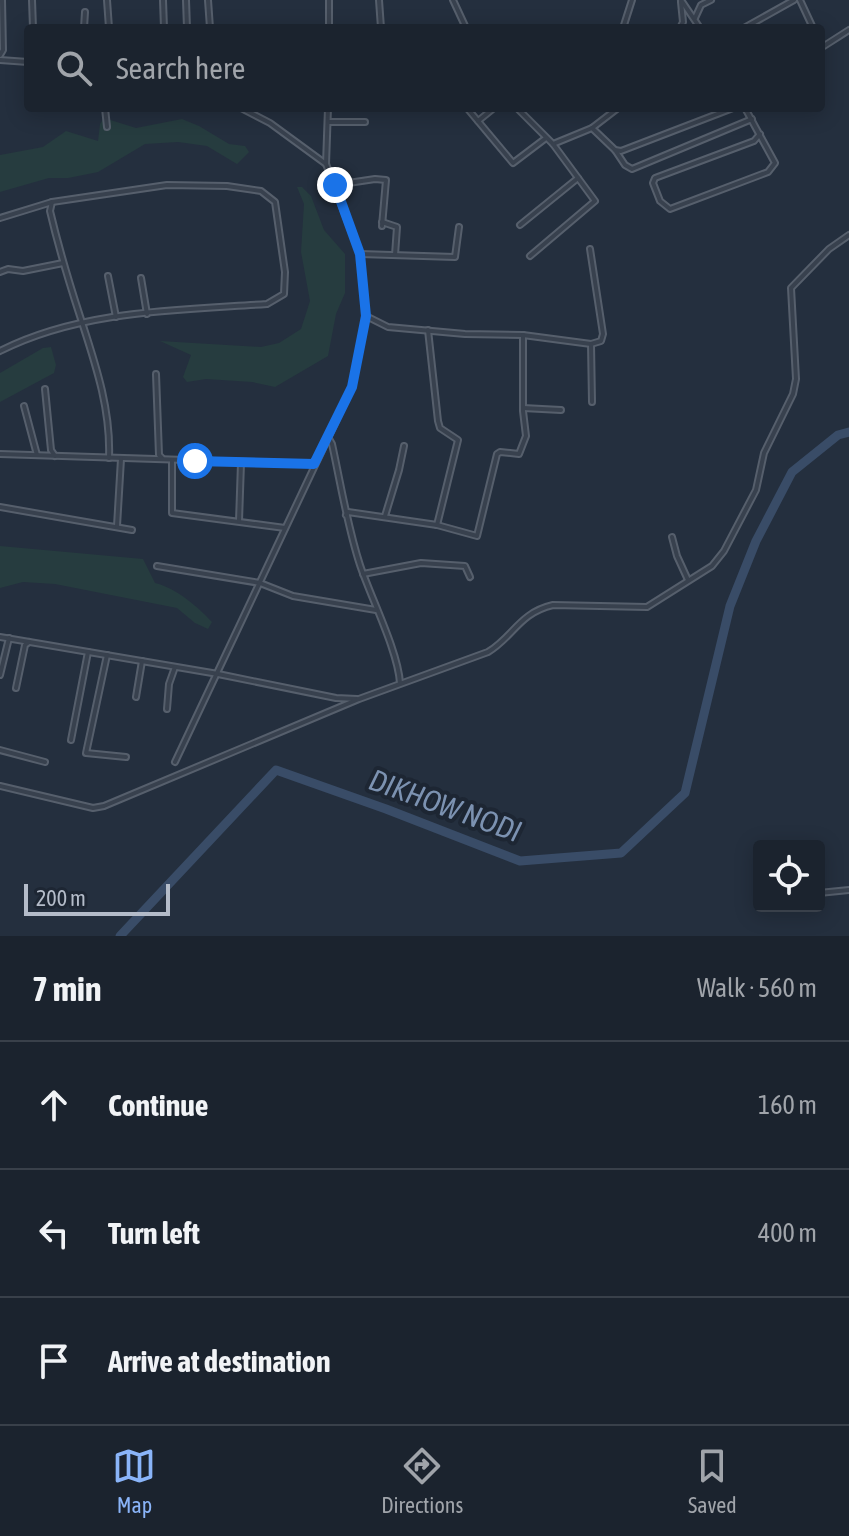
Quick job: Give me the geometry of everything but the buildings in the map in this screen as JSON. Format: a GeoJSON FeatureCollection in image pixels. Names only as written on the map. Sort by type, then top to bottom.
{"type":"FeatureCollection","features":[{"type":"Feature","properties":{"kind":"street"},"geometry":{"type":"LineString","coordinates":[[2,0],[3,50],[0,58],[24,61]]}},
{"type":"Feature","properties":{"kind":"street"},"geometry":{"type":"LineString","coordinates":[[32,0],[33,24]]}},
{"type":"Feature","properties":{"kind":"street"},"geometry":{"type":"LineString","coordinates":[[107,0],[109,24]]}},
{"type":"Feature","properties":{"kind":"street"},"geometry":{"type":"LineString","coordinates":[[163,0],[164,24]]}},
{"type":"Feature","properties":{"kind":"street"},"geometry":{"type":"LineString","coordinates":[[186,0],[187,24]]}},
{"type":"Feature","properties":{"kind":"street"},"geometry":{"type":"LineString","coordinates":[[208,0],[210,24]]}},
{"type":"Feature","properties":{"kind":"street"},"geometry":{"type":"LineString","coordinates":[[329,0],[329,24]]}},
{"type":"Feature","properties":{"kind":"street"},"geometry":{"type":"LineString","coordinates":[[379,0],[381,24]]}},
{"type":"Feature","properties":{"kind":"street"},"geometry":{"type":"LineString","coordinates":[[453,0],[464,24]]}},
{"type":"Feature","properties":{"kind":"street"},"geometry":{"type":"LineString","coordinates":[[624,24],[632,0]]}},
{"type":"Feature","properties":{"kind":"street"},"geometry":{"type":"LineString","coordinates":[[681,0],[698,24]]}},
{"type":"Feature","properties":{"kind":"street"},"geometry":{"type":"LineString","coordinates":[[681,0],[682,24]]}},
{"type":"Feature","properties":{"kind":"street"},"geometry":{"type":"LineString","coordinates":[[695,19],[701,5],[711,0]]}},
{"type":"Feature","properties":{"kind":"street"},"geometry":{"type":"LineString","coordinates":[[751,24],[794,0]]}},
{"type":"Feature","properties":{"kind":"street"},"geometry":{"type":"LineString","coordinates":[[800,0],[811,24]]}},
{"type":"Feature","properties":{"kind":"street"},"geometry":{"type":"LineString","coordinates":[[84,24],[85,12]]}},
{"type":"Feature","properties":{"kind":"street"},"geometry":{"type":"LineString","coordinates":[[825,45],[849,30]]}},
{"type":"Feature","properties":{"kind":"street"},"geometry":{"type":"LineString","coordinates":[[105,112],[107,127]]}},
{"type":"Feature","properties":{"kind":"street"},"geometry":{"type":"LineString","coordinates":[[249,112],[270,123],[326,164]]}},
{"type":"Feature","properties":{"kind":"street"},"geometry":{"type":"LineString","coordinates":[[175,762],[352,387],[366,316],[360,254],[326,164],[328,112]]}},
{"type":"Feature","properties":{"kind":"street"},"geometry":{"type":"LineString","coordinates":[[470,112],[513,163],[546,138]]}},
{"type":"Feature","properties":{"kind":"street"},"geometry":{"type":"LineString","coordinates":[[478,121],[489,112]]}},
{"type":"Feature","properties":{"kind":"street"},"geometry":{"type":"LineString","coordinates":[[521,112],[553,144],[595,201],[530,256]]}},
{"type":"Feature","properties":{"kind":"street"},"geometry":{"type":"LineString","coordinates":[[553,144],[592,128],[613,112]]}},
{"type":"Feature","properties":{"kind":"street"},"geometry":{"type":"LineString","coordinates":[[615,150],[621,151],[723,112]]}},
{"type":"Feature","properties":{"kind":"street"},"geometry":{"type":"LineString","coordinates":[[748,112],[752,119],[760,134],[775,163],[768,172],[678,207],[670,209],[660,201],[653,183],[655,178],[754,141],[760,134]]}},
{"type":"Feature","properties":{"kind":"street"},"geometry":{"type":"LineString","coordinates":[[592,128],[632,169],[752,119]]}},
{"type":"Feature","properties":{"kind":"street"},"geometry":{"type":"LineString","coordinates":[[328,122],[365,122]]}},
{"type":"Feature","properties":{"kind":"street"},"geometry":{"type":"LineString","coordinates":[[520,225],[578,178]]}},
{"type":"Feature","properties":{"kind":"street"},"geometry":{"type":"LineString","coordinates":[[335,185],[386,180],[382,224],[397,227],[395,255]]}},
{"type":"Feature","properties":{"kind":"street"},"geometry":{"type":"LineString","coordinates":[[0,218],[52,202],[167,185],[261,191],[275,202],[285,272],[284,294],[267,304],[82,322],[0,351]]}},
{"type":"Feature","properties":{"kind":"street"},"geometry":{"type":"LineString","coordinates":[[52,202],[50,211],[63,263],[106,404],[109,458]]}},
{"type":"Feature","properties":{"kind":"street"},"geometry":{"type":"LineString","coordinates":[[360,254],[455,257],[459,227]]}},
{"type":"Feature","properties":{"kind":"street"},"geometry":{"type":"LineString","coordinates":[[0,786],[93,808],[104,806],[359,699],[488,652],[525,616],[539,608],[553,605],[647,607],[712,566],[731,541],[756,490],[764,453],[793,394],[796,379],[791,288],[829,249],[849,235]]}},
{"type":"Feature","properties":{"kind":"street"},"geometry":{"type":"LineString","coordinates":[[366,316],[388,327],[465,334],[523,335],[591,344],[601,341],[603,334],[590,249]]}},
{"type":"Feature","properties":{"kind":"street"},"geometry":{"type":"LineString","coordinates":[[0,272],[63,263]]}},
{"type":"Feature","properties":{"kind":"street"},"geometry":{"type":"LineString","coordinates":[[108,276],[116,317]]}},
{"type":"Feature","properties":{"kind":"street"},"geometry":{"type":"LineString","coordinates":[[141,278],[147,314]]}},
{"type":"Feature","properties":{"kind":"street"},"geometry":{"type":"LineString","coordinates":[[428,329],[438,421],[440,428],[458,440],[437,525]]}},
{"type":"Feature","properties":{"kind":"street"},"geometry":{"type":"LineString","coordinates":[[346,515],[348,512],[385,516],[477,536],[497,454],[519,454],[526,438],[523,335]]}},
{"type":"Feature","properties":{"kind":"street"},"geometry":{"type":"LineString","coordinates":[[591,344],[592,402]]}},
{"type":"Feature","properties":{"kind":"street"},"geometry":{"type":"LineString","coordinates":[[156,374],[159,455],[163,460]]}},
{"type":"Feature","properties":{"kind":"street"},"geometry":{"type":"LineString","coordinates":[[45,389],[51,450],[55,456]]}},
{"type":"Feature","properties":{"kind":"street"},"geometry":{"type":"LineString","coordinates":[[24,406],[37,455]]}},
{"type":"Feature","properties":{"kind":"street"},"geometry":{"type":"LineString","coordinates":[[523,408],[561,410]]}},
{"type":"Feature","properties":{"kind":"street"},"geometry":{"type":"LineString","coordinates":[[327,436],[332,444],[346,515],[363,574],[400,683]]}},
{"type":"Feature","properties":{"kind":"street"},"geometry":{"type":"LineString","coordinates":[[385,516],[404,446]]}},
{"type":"Feature","properties":{"kind":"street"},"geometry":{"type":"LineString","coordinates":[[0,454],[314,464]]}},
{"type":"Feature","properties":{"kind":"street"},"geometry":{"type":"LineString","coordinates":[[115,527],[118,525],[121,458]]}},
{"type":"Feature","properties":{"kind":"street"},"geometry":{"type":"LineString","coordinates":[[172,460],[172,513],[285,528]]}},
{"type":"Feature","properties":{"kind":"street"},"geometry":{"type":"LineString","coordinates":[[239,521],[241,462]]}},
{"type":"Feature","properties":{"kind":"street"},"geometry":{"type":"LineString","coordinates":[[0,507],[132,530]]}},
{"type":"Feature","properties":{"kind":"street"},"geometry":{"type":"LineString","coordinates":[[672,537],[688,580]]}},
{"type":"Feature","properties":{"kind":"street"},"geometry":{"type":"LineString","coordinates":[[363,574],[421,563],[465,566],[470,577]]}},
{"type":"Feature","properties":{"kind":"street"},"geometry":{"type":"LineString","coordinates":[[157,566],[260,583],[293,596],[376,610]]}},
{"type":"Feature","properties":{"kind":"street"},"geometry":{"type":"LineString","coordinates":[[0,637],[218,674],[336,698],[359,699]]}},
{"type":"Feature","properties":{"kind":"street"},"geometry":{"type":"LineString","coordinates":[[0,675],[9,638]]}},
{"type":"Feature","properties":{"kind":"street"},"geometry":{"type":"LineString","coordinates":[[16,688],[25,645],[29,642]]}},
{"type":"Feature","properties":{"kind":"street"},"geometry":{"type":"LineString","coordinates":[[71,740],[88,652]]}},
{"type":"Feature","properties":{"kind":"street"},"geometry":{"type":"LineString","coordinates":[[107,655],[86,753],[126,757]]}},
{"type":"Feature","properties":{"kind":"street"},"geometry":{"type":"LineString","coordinates":[[136,697],[142,661]]}},
{"type":"Feature","properties":{"kind":"street"},"geometry":{"type":"LineString","coordinates":[[167,709],[169,684],[175,667]]}},
{"type":"Feature","properties":{"kind":"street"},"geometry":{"type":"LineString","coordinates":[[0,750],[45,762]]}},
{"type":"Feature","properties":{"kind":"street"},"geometry":{"type":"LineString","coordinates":[[825,892],[849,890]]}},
{"type":"Feature","properties":{"kind":"green space"},"geometry":{"type":"Polygon","coordinates":[[[104,118],[136,128],[182,119],[229,144],[245,146],[249,152],[237,164],[207,146],[178,142],[145,144],[98,172],[49,178],[0,192],[0,155],[43,147],[66,131],[98,141],[104,118]]]}},
{"type":"Feature","properties":{"kind":"green space"},"geometry":{"type":"Polygon","coordinates":[[[297,187],[302,187],[311,196],[324,230],[345,254],[345,293],[336,314],[328,356],[275,387],[206,379],[187,382],[183,377],[191,355],[160,341],[261,347],[279,343],[301,329],[310,301],[301,252],[304,204],[297,187]]]}},
{"type":"Feature","properties":{"kind":"green space"},"geometry":{"type":"Polygon","coordinates":[[[51,347],[56,365],[54,373],[0,402],[0,373],[43,348],[51,347]]]}},
{"type":"Feature","properties":{"kind":"green space"},"geometry":{"type":"Polygon","coordinates":[[[0,546],[143,559],[155,583],[179,594],[212,622],[208,629],[177,608],[55,584],[23,582],[0,588],[0,546]]]}},
{"type":"Feature","properties":{"kind":"waterway","name":"DIKHOW NODI"},"geometry":{"type":"LineString","coordinates":[[120,936],[276,770],[520,861],[621,853],[685,793],[730,606],[756,541],[792,472],[838,435],[849,432]]}},
{"type":"Feature","properties":{"kind":"route"},"geometry":{"type":"LineString","coordinates":[[195,461],[314,464],[352,387],[366,316],[360,254],[335,185]]}}]}
